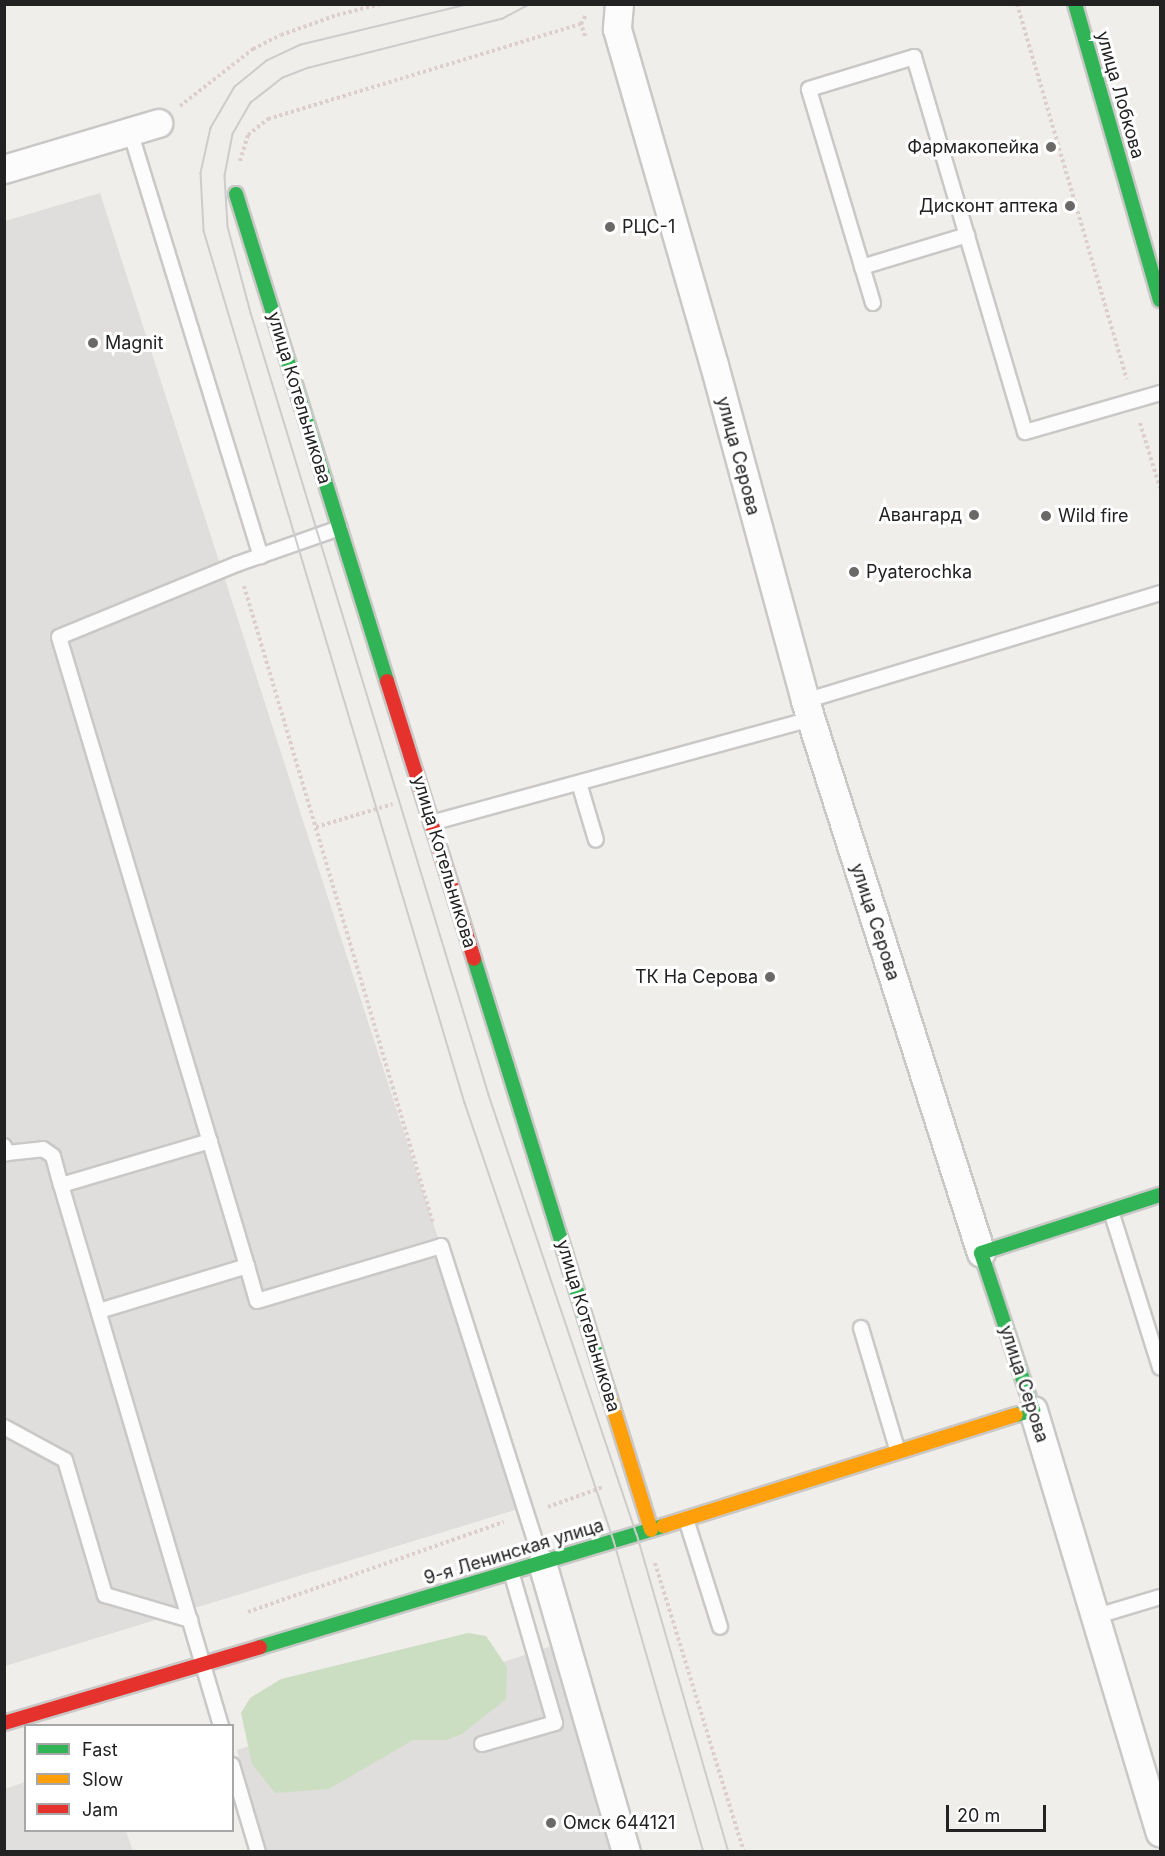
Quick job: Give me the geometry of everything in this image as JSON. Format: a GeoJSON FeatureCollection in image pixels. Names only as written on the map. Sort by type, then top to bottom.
{"type":"FeatureCollection","features":[{"type":"Feature","properties":{"kind":"street","name":"улица Серова"},"geometry":{"type":"LineString","coordinates":[[619,4],[617,29],[714,365],[808,710],[1033,1410],[1161,1832]]}},
{"type":"Feature","properties":{"kind":"street","name":"улица Лобкова"},"geometry":{"type":"LineString","coordinates":[[1075,4],[1161,300]]}},
{"type":"Feature","properties":{"kind":"street"},"geometry":{"type":"LineString","coordinates":[[4,169],[158,123]]}},
{"type":"Feature","properties":{"kind":"street","name":"улица Котельникова"},"geometry":{"type":"LineString","coordinates":[[236,194],[634,1476],[648,1531]]}},
{"type":"Feature","properties":{"kind":"street"},"geometry":{"type":"LineString","coordinates":[[981,1253],[1161,1195]]}},
{"type":"Feature","properties":{"kind":"street","name":"9-я Ленинская улица"},"geometry":{"type":"LineString","coordinates":[[4,1724],[648,1531],[1033,1410]]}},
{"type":"Feature","properties":{"kind":"street"},"geometry":{"type":"LineString","coordinates":[[542,1563],[626,1851]]}},
{"type":"Feature","properties":{"kind":"lane"},"geometry":{"type":"LineString","coordinates":[[873,303],[809,88],[914,57],[1025,432],[1161,393]]}},
{"type":"Feature","properties":{"kind":"lane"},"geometry":{"type":"LineString","coordinates":[[130,131],[261,556]]}},
{"type":"Feature","properties":{"kind":"lane"},"geometry":{"type":"LineString","coordinates":[[862,267],[967,235]]}},
{"type":"Feature","properties":{"kind":"lane"},"geometry":{"type":"LineString","coordinates":[[340,528],[237,564],[59,637],[257,1301],[441,1246],[542,1563]]}},
{"type":"Feature","properties":{"kind":"lane"},"geometry":{"type":"LineString","coordinates":[[431,823],[579,783],[1161,593]]}},
{"type":"Feature","properties":{"kind":"lane"},"geometry":{"type":"LineString","coordinates":[[579,783],[596,840]]}},
{"type":"Feature","properties":{"kind":"lane"},"geometry":{"type":"LineString","coordinates":[[61,1185],[210,1141]]}},
{"type":"Feature","properties":{"kind":"lane"},"geometry":{"type":"LineString","coordinates":[[4,1146],[7,1153],[43,1149],[52,1156],[221,1724]]}},
{"type":"Feature","properties":{"kind":"lane"},"geometry":{"type":"LineString","coordinates":[[1111,1211],[1161,1367]]}},
{"type":"Feature","properties":{"kind":"lane"},"geometry":{"type":"LineString","coordinates":[[99,1311],[247,1266]]}},
{"type":"Feature","properties":{"kind":"lane"},"geometry":{"type":"LineString","coordinates":[[861,1328],[898,1452]]}},
{"type":"Feature","properties":{"kind":"lane"},"geometry":{"type":"LineString","coordinates":[[4,1427],[65,1460],[105,1595],[190,1620]]}},
{"type":"Feature","properties":{"kind":"lane"},"geometry":{"type":"LineString","coordinates":[[686,1519],[720,1627]]}},
{"type":"Feature","properties":{"kind":"lane"},"geometry":{"type":"LineString","coordinates":[[482,1744],[555,1723],[511,1572]]}},
{"type":"Feature","properties":{"kind":"lane"},"geometry":{"type":"LineString","coordinates":[[1097,1616],[1161,1597]]}},
{"type":"Feature","properties":{"kind":"lane"},"geometry":{"type":"LineString","coordinates":[[234,1772],[258,1851]]}},
{"type":"Feature","properties":{"kind":"path"},"geometry":{"type":"LineString","coordinates":[[158,123],[253,49],[281,35],[338,15],[381,4]]}},
{"type":"Feature","properties":{"kind":"path"},"geometry":{"type":"LineString","coordinates":[[1017,4],[1161,488]]}},
{"type":"Feature","properties":{"kind":"path"},"geometry":{"type":"LineString","coordinates":[[236,194],[237,170],[248,135],[268,119],[581,24]]}},
{"type":"Feature","properties":{"kind":"path"},"geometry":{"type":"LineString","coordinates":[[237,564],[441,1246]]}},
{"type":"Feature","properties":{"kind":"path"},"geometry":{"type":"LineString","coordinates":[[316,827],[423,795]]}},
{"type":"Feature","properties":{"kind":"path"},"geometry":{"type":"LineString","coordinates":[[238,1616],[634,1476]]}},
{"type":"Feature","properties":{"kind":"path"},"geometry":{"type":"LineString","coordinates":[[648,1531],[744,1851]]}},
{"type":"Feature","properties":{"kind":"shaded area"},"geometry":{"type":"Polygon","coordinates":[[[100,193],[525,1507],[5,1666],[5,221],[100,193]]]}},
{"type":"Feature","properties":{"kind":"shaded area"},"geometry":{"type":"Polygon","coordinates":[[[558,1644],[613,1851],[263,1851],[237,1750],[558,1644]]]}},
{"type":"Feature","properties":{"kind":"shaded area"},"geometry":{"type":"Polygon","coordinates":[[[24,1782],[24,1832],[126,1832],[133,1851],[5,1851],[5,1789],[24,1782]]]}},
{"type":"Feature","properties":{"kind":"green space"},"geometry":{"type":"Polygon","coordinates":[[[468,1633],[486,1636],[507,1667],[506,1699],[462,1734],[446,1740],[413,1740],[329,1789],[275,1793],[252,1764],[241,1713],[250,1698],[281,1679],[468,1633]]]}},
{"type":"Feature","properties":{"kind":"tram line"},"geometry":{"type":"LineString","coordinates":[[471,4],[301,45],[267,61],[235,87],[211,128],[201,173],[204,231],[465,1103],[614,1541],[704,1852]]}},
{"type":"Feature","properties":{"kind":"tram line"},"geometry":{"type":"LineString","coordinates":[[531,4],[503,19],[309,68],[283,78],[251,103],[233,134],[225,176],[228,227],[251,313],[489,1095],[637,1534],[729,1852]]}},
{"type":"Feature","properties":{"kind":"traffic: fast"},"geometry":{"type":"LineString","coordinates":[[1075,4],[1160,300]]}},
{"type":"Feature","properties":{"kind":"traffic: fast"},"geometry":{"type":"LineString","coordinates":[[236,194],[387,681]]}},
{"type":"Feature","properties":{"kind":"traffic: fast"},"geometry":{"type":"LineString","coordinates":[[474,959],[610,1398]]}},
{"type":"Feature","properties":{"kind":"traffic: fast"},"geometry":{"type":"LineString","coordinates":[[1016,1415],[1033,1410],[981,1253],[1160,1195]]}},
{"type":"Feature","properties":{"kind":"traffic: fast"},"geometry":{"type":"LineString","coordinates":[[260,1647],[663,1526]]}},
{"type":"Feature","properties":{"kind":"traffic: slow"},"geometry":{"type":"LineString","coordinates":[[610,1398],[651,1530]]}},
{"type":"Feature","properties":{"kind":"traffic: slow"},"geometry":{"type":"LineString","coordinates":[[663,1526],[1016,1415]]}},
{"type":"Feature","properties":{"kind":"traffic: jam"},"geometry":{"type":"LineString","coordinates":[[387,681],[474,959]]}},
{"type":"Feature","properties":{"kind":"traffic: jam"},"geometry":{"type":"LineString","coordinates":[[4,1723],[260,1647]]}},
{"type":"Feature","properties":{"kind":"place","name":"Фармакопейка"},"geometry":{"type":"Point","coordinates":[1051,147]}},
{"type":"Feature","properties":{"kind":"place","name":"Дисконт аптека"},"geometry":{"type":"Point","coordinates":[1070,206]}},
{"type":"Feature","properties":{"kind":"place","name":"РЦС-1"},"geometry":{"type":"Point","coordinates":[610,227]}},
{"type":"Feature","properties":{"kind":"place","name":"Magnit"},"geometry":{"type":"Point","coordinates":[93,343]}},
{"type":"Feature","properties":{"kind":"place","name":"Авангард"},"geometry":{"type":"Point","coordinates":[974,515]}},
{"type":"Feature","properties":{"kind":"place","name":"Wild fire"},"geometry":{"type":"Point","coordinates":[1046,516]}},
{"type":"Feature","properties":{"kind":"place","name":"Pyaterochka"},"geometry":{"type":"Point","coordinates":[854,572]}},
{"type":"Feature","properties":{"kind":"place","name":"ТК На Серова"},"geometry":{"type":"Point","coordinates":[770,977]}},
{"type":"Feature","properties":{"kind":"place","name":"Омск 644121"},"geometry":{"type":"Point","coordinates":[551,1823]}}]}
